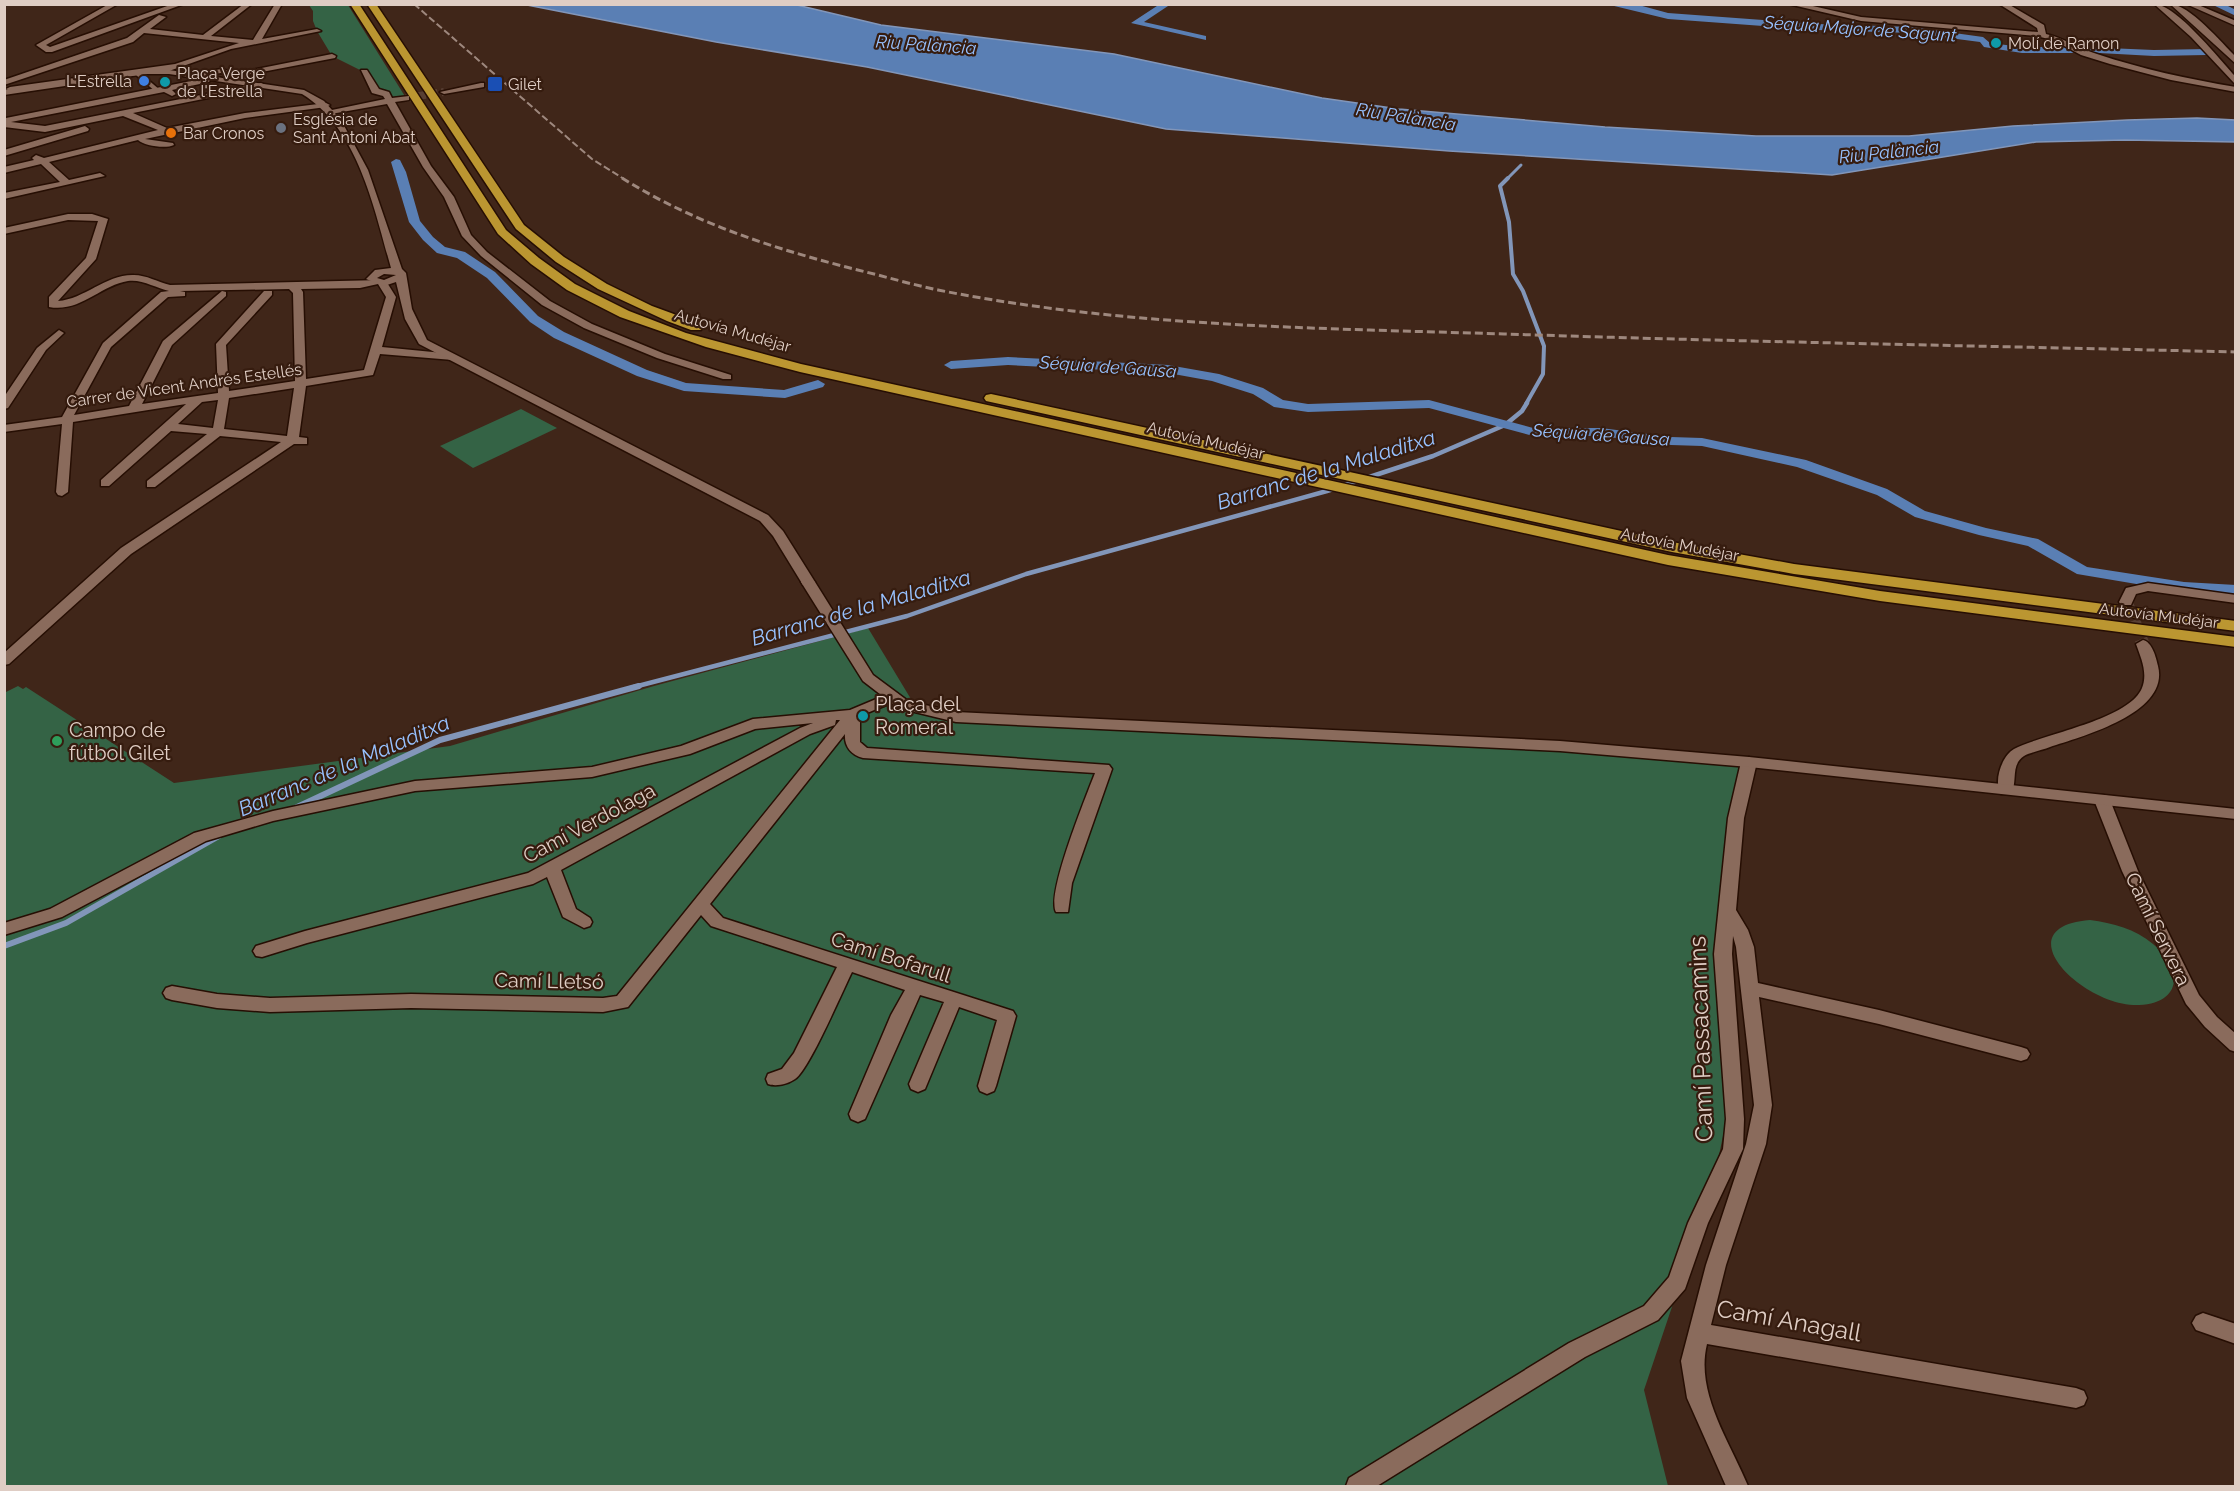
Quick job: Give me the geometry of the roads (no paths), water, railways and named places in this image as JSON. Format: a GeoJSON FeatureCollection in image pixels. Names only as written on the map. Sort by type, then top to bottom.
{"type":"FeatureCollection","features":[{"type":"Feature","properties":{"kind":"highway","name":"Autovía Mudéjar"},"geometry":{"type":"LineString","coordinates":[[354,4],[502,232],[532,260],[570,286],[616,310],[664,329],[727,350],[1657,558],[1791,584],[2235,643]]}},
{"type":"Feature","properties":{"kind":"highway","name":"Autovía Mudéjar"},"geometry":{"type":"LineString","coordinates":[[370,4],[520,227],[558,260],[585,278],[632,303],[682,323],[809,358],[1672,547],[1794,569],[2235,626]]}},
{"type":"Feature","properties":{"kind":"street"},"geometry":{"type":"LineString","coordinates":[[115,4],[40,45],[49,50],[177,6]]}},
{"type":"Feature","properties":{"kind":"street"},"geometry":{"type":"LineString","coordinates":[[206,36],[249,4]]}},
{"type":"Feature","properties":{"kind":"street"},"geometry":{"type":"LineString","coordinates":[[256,42],[279,4]]}},
{"type":"Feature","properties":{"kind":"street"},"geometry":{"type":"LineString","coordinates":[[1791,4],[1862,19],[2055,38],[2084,53],[2113,62],[2172,78],[2235,90]]}},
{"type":"Feature","properties":{"kind":"street"},"geometry":{"type":"LineString","coordinates":[[2002,4],[2041,27],[2042,36]]}},
{"type":"Feature","properties":{"kind":"street"},"geometry":{"type":"LineString","coordinates":[[2157,4],[2194,35],[2235,83]]}},
{"type":"Feature","properties":{"kind":"street"},"geometry":{"type":"LineString","coordinates":[[2173,4],[2209,34],[2235,62]]}},
{"type":"Feature","properties":{"kind":"street"},"geometry":{"type":"LineString","coordinates":[[2189,4],[2235,24]]}},
{"type":"Feature","properties":{"kind":"street"},"geometry":{"type":"LineString","coordinates":[[4,83],[130,40],[177,6]]}},
{"type":"Feature","properties":{"kind":"street"},"geometry":{"type":"LineString","coordinates":[[142,31],[256,42]]}},
{"type":"Feature","properties":{"kind":"street"},"geometry":{"type":"LineString","coordinates":[[4,91],[157,72],[229,47],[316,31]]}},
{"type":"Feature","properties":{"kind":"street"},"geometry":{"type":"LineString","coordinates":[[157,72],[211,78],[242,78],[332,56]]}},
{"type":"Feature","properties":{"kind":"street"},"geometry":{"type":"LineString","coordinates":[[4,91],[178,66]]}},
{"type":"Feature","properties":{"kind":"street"},"geometry":{"type":"LineString","coordinates":[[193,75],[221,71],[261,85],[312,94],[329,108],[358,152],[416,332],[423,342],[764,518],[778,534],[868,678],[903,705],[956,717],[1560,746],[1749,762],[2235,814]]}},
{"type":"Feature","properties":{"kind":"street"},"geometry":{"type":"LineString","coordinates":[[364,72],[372,82],[375,91],[386,94],[427,167],[449,197],[467,236],[484,254],[546,303],[588,326],[661,357],[727,376]]}},
{"type":"Feature","properties":{"kind":"street"},"geometry":{"type":"LineString","coordinates":[[138,74],[179,100]]}},
{"type":"Feature","properties":{"kind":"street"},"geometry":{"type":"LineString","coordinates":[[4,123],[211,78]]}},
{"type":"Feature","properties":{"kind":"street"},"geometry":{"type":"LineString","coordinates":[[4,123],[45,129],[104,120],[118,123],[127,115],[179,100],[261,85]]}},
{"type":"Feature","properties":{"kind":"street"},"geometry":{"type":"LineString","coordinates":[[444,92],[481,85]]}},
{"type":"Feature","properties":{"kind":"street"},"geometry":{"type":"LineString","coordinates":[[4,170],[166,131],[291,108],[329,108],[406,98]]}},
{"type":"Feature","properties":{"kind":"street"},"geometry":{"type":"LineString","coordinates":[[127,115],[141,118],[166,131]]}},
{"type":"Feature","properties":{"kind":"street"},"geometry":{"type":"LineString","coordinates":[[4,153],[104,120]]}},
{"type":"Feature","properties":{"kind":"street"},"geometry":{"type":"LineString","coordinates":[[134,139],[170,145]]}},
{"type":"Feature","properties":{"kind":"street"},"geometry":{"type":"LineString","coordinates":[[4,148],[17,150],[43,161],[67,183]]}},
{"type":"Feature","properties":{"kind":"street"},"geometry":{"type":"LineString","coordinates":[[4,196],[100,176]]}},
{"type":"Feature","properties":{"kind":"street"},"geometry":{"type":"LineString","coordinates":[[4,231],[73,217],[92,215],[103,219],[91,259],[53,299],[53,305],[70,305],[128,278],[140,278],[157,286],[170,288],[294,288]]}},
{"type":"Feature","properties":{"kind":"street"},"geometry":{"type":"LineString","coordinates":[[379,279],[391,250]]}},
{"type":"Feature","properties":{"kind":"street"},"geometry":{"type":"LineString","coordinates":[[62,492],[68,418],[107,345],[165,294],[268,293],[325,284],[360,285],[399,274]]}},
{"type":"Feature","properties":{"kind":"street"},"geometry":{"type":"LineString","coordinates":[[379,279],[405,298]]}},
{"type":"Feature","properties":{"kind":"street"},"geometry":{"type":"LineString","coordinates":[[379,279],[391,297],[388,317],[374,350],[453,357]]}},
{"type":"Feature","properties":{"kind":"street"},"geometry":{"type":"LineString","coordinates":[[294,288],[302,333],[298,440]]}},
{"type":"Feature","properties":{"kind":"street"},"geometry":{"type":"LineString","coordinates":[[151,484],[218,432],[224,396],[221,344],[268,293]]}},
{"type":"Feature","properties":{"kind":"street"},"geometry":{"type":"LineString","coordinates":[[134,408],[167,343],[222,294]]}},
{"type":"Feature","properties":{"kind":"street"},"geometry":{"type":"LineString","coordinates":[[4,406],[42,348],[59,333]]}},
{"type":"Feature","properties":{"kind":"street","name":"Carrer de Vicent Andrés Estellés"},"geometry":{"type":"LineString","coordinates":[[4,429],[369,373],[374,350]]}},
{"type":"Feature","properties":{"kind":"street"},"geometry":{"type":"LineString","coordinates":[[105,483],[199,399]]}},
{"type":"Feature","properties":{"kind":"street"},"geometry":{"type":"LineString","coordinates":[[170,426],[298,440]]}},
{"type":"Feature","properties":{"kind":"street"},"geometry":{"type":"LineString","coordinates":[[4,662],[126,551],[298,440]]}},
{"type":"Feature","properties":{"kind":"street"},"geometry":{"type":"LineString","coordinates":[[2126,602],[2131,591],[2148,587],[2235,599]]}},
{"type":"Feature","properties":{"kind":"street"},"geometry":{"type":"LineString","coordinates":[[2006,790],[2007,769],[2018,753],[2087,730],[2130,709],[2149,691],[2152,668],[2143,644]]}},
{"type":"Feature","properties":{"kind":"street","name":"Camí Lletsó"},"geometry":{"type":"LineString","coordinates":[[172,993],[216,1001],[270,1005],[411,1001],[603,1005],[622,1002],[853,714],[893,697]]}},
{"type":"Feature","properties":{"kind":"street"},"geometry":{"type":"LineString","coordinates":[[4,929],[56,913],[200,837],[273,816],[415,786],[466,780],[592,772],[685,750],[753,724],[853,714],[852,743],[863,753],[1104,769],[1064,883],[1062,908]]}},
{"type":"Feature","properties":{"kind":"street","name":"Camí Verdolaga"},"geometry":{"type":"LineString","coordinates":[[262,951],[533,879],[806,731],[853,714]]}},
{"type":"Feature","properties":{"kind":"street","name":"Camí Passacamins"},"geometry":{"type":"LineString","coordinates":[[1357,1486],[1577,1350],[1651,1313],[1678,1282],[1698,1223],[1733,1149],[1735,1119],[1723,954],[1736,818],[1749,762]]}},
{"type":"Feature","properties":{"kind":"street","name":"Camí Servera"},"geometry":{"type":"LineString","coordinates":[[2102,800],[2133,878],[2192,999],[2211,1022],[2235,1045]]}},
{"type":"Feature","properties":{"kind":"street"},"geometry":{"type":"LineString","coordinates":[[552,868],[569,913],[584,922]]}},
{"type":"Feature","properties":{"kind":"street","name":"Camí Bofarull"},"geometry":{"type":"LineString","coordinates":[[701,905],[717,922],[1006,1016],[987,1086]]}},
{"type":"Feature","properties":{"kind":"street","name":"Camí Anagall"},"geometry":{"type":"LineString","coordinates":[[1727,911],[1740,930],[1745,947],[1763,1105],[1756,1144],[1716,1265],[1700,1333],[2076,1398]]}},
{"type":"Feature","properties":{"kind":"street"},"geometry":{"type":"LineString","coordinates":[[774,1079],[789,1074],[801,1058],[847,964]]}},
{"type":"Feature","properties":{"kind":"street"},"geometry":{"type":"LineString","coordinates":[[858,1114],[900,1015],[915,987]]}},
{"type":"Feature","properties":{"kind":"street"},"geometry":{"type":"LineString","coordinates":[[1750,988],[1879,1017],[2021,1054]]}},
{"type":"Feature","properties":{"kind":"street"},"geometry":{"type":"LineString","coordinates":[[918,1084],[954,1000]]}},
{"type":"Feature","properties":{"kind":"street"},"geometry":{"type":"LineString","coordinates":[[2203,1323],[2235,1334]]}},
{"type":"Feature","properties":{"kind":"street"},"geometry":{"type":"LineString","coordinates":[[1700,1333],[1692,1361],[1698,1398],[1737,1486]]}},
{"type":"Feature","properties":{"kind":"water","name":"Riu Palància"},"geometry":{"type":"Polygon","coordinates":[[[527,5],[797,5],[881,25],[1114,54],[1322,98],[1399,109],[1605,127],[1756,136],[1909,136],[2013,126],[2197,118],[2235,120],[2235,142],[2125,140],[2036,142],[1832,175],[1449,151],[1166,129],[867,67],[716,42],[527,5]]]}},
{"type":"Feature","properties":{"kind":"waterway"},"geometry":{"type":"LineString","coordinates":[[1135,23],[1167,4]]}},
{"type":"Feature","properties":{"kind":"waterway","name":"Séquia Major de Sagunt"},"geometry":{"type":"LineString","coordinates":[[1610,4],[1627,5],[1668,16],[1817,27],[1911,30],[1983,40],[1987,45],[2022,50],[2072,50]]}},
{"type":"Feature","properties":{"kind":"waterway"},"geometry":{"type":"LineString","coordinates":[[2215,4],[2236,13]]}},
{"type":"Feature","properties":{"kind":"waterway"},"geometry":{"type":"LineString","coordinates":[[1142,24],[1203,38]]}},
{"type":"Feature","properties":{"kind":"waterway","name":"Séquia Major de Sagunt"},"geometry":{"type":"LineString","coordinates":[[2084,50],[2154,53],[2206,52]]}},
{"type":"Feature","properties":{"kind":"waterway","name":"Séquia de Gausa"},"geometry":{"type":"LineString","coordinates":[[396,162],[415,222],[427,238],[441,250],[461,255],[491,275],[534,319],[559,335],[642,373],[684,387],[785,394],[818,384]]}},
{"type":"Feature","properties":{"kind":"waterway","name":"Barranc de la Maladitxa"},"geometry":{"type":"LineString","coordinates":[[1521,165],[1500,186],[1509,222],[1513,274],[1523,291],[1544,346],[1543,374],[1526,404]]}},
{"type":"Feature","properties":{"kind":"waterway","name":"Séquia de Gausa"},"geometry":{"type":"LineString","coordinates":[[951,365],[1008,361],[1168,369],[1214,377],[1258,391],[1279,404],[1308,408],[1429,404],[1533,432],[1601,432],[1671,441],[1702,442],[1801,463],[1882,492],[1920,514],[1984,532],[2033,542],[2083,571],[2184,587],[2236,590]]}},
{"type":"Feature","properties":{"kind":"waterway","name":"Barranc de la Maladitxa"},"geometry":{"type":"LineString","coordinates":[[634,687],[907,616],[1026,574],[1327,491],[1433,456],[1505,425],[1522,411],[1527,403]]}},
{"type":"Feature","properties":{"kind":"waterway","name":"Barranc de la Maladitxa"},"geometry":{"type":"LineString","coordinates":[[295,808],[440,740],[639,686]]}},
{"type":"Feature","properties":{"kind":"waterway","name":"Barranc de la Maladitxa"},"geometry":{"type":"LineString","coordinates":[[4,946],[66,923],[219,836]]}},
{"type":"Feature","properties":{"kind":"tunnel"},"geometry":{"type":"LineString","coordinates":[[406,98],[444,92]]}},
{"type":"Feature","properties":{"kind":"tunnel"},"geometry":{"type":"LineString","coordinates":[[2126,602],[2143,644]]}},
{"type":"Feature","properties":{"kind":"railway"},"geometry":{"type":"LineString","coordinates":[[414,4],[592,159],[624,179]]}},
{"type":"Feature","properties":{"kind":"railway"},"geometry":{"type":"LineString","coordinates":[[622,178],[680,210],[710,223],[803,255],[938,290],[1078,312],[1220,324],[1362,330],[2236,352]]}},
{"type":"Feature","properties":{"kind":"place","name":"Molí de Ramon"},"geometry":{"type":"Point","coordinates":[1996,43]}},
{"type":"Feature","properties":{"kind":"place","name":"L'Estrella"},"geometry":{"type":"Point","coordinates":[144,81]}},
{"type":"Feature","properties":{"kind":"place","name":"Plaça Verge de l'Estrella"},"geometry":{"type":"Point","coordinates":[165,82]}},
{"type":"Feature","properties":{"kind":"place","name":"Gilet"},"geometry":{"type":"Point","coordinates":[495,84]}},
{"type":"Feature","properties":{"kind":"place","name":"Església de Sant Antoni Abat"},"geometry":{"type":"Point","coordinates":[281,128]}},
{"type":"Feature","properties":{"kind":"place","name":"Bar Cronos"},"geometry":{"type":"Point","coordinates":[171,133]}},
{"type":"Feature","properties":{"kind":"place","name":"Plaça del Romeral"},"geometry":{"type":"Point","coordinates":[863,716]}},
{"type":"Feature","properties":{"kind":"place","name":"Campo de fútbol Gilet"},"geometry":{"type":"Point","coordinates":[57,741]}}]}
